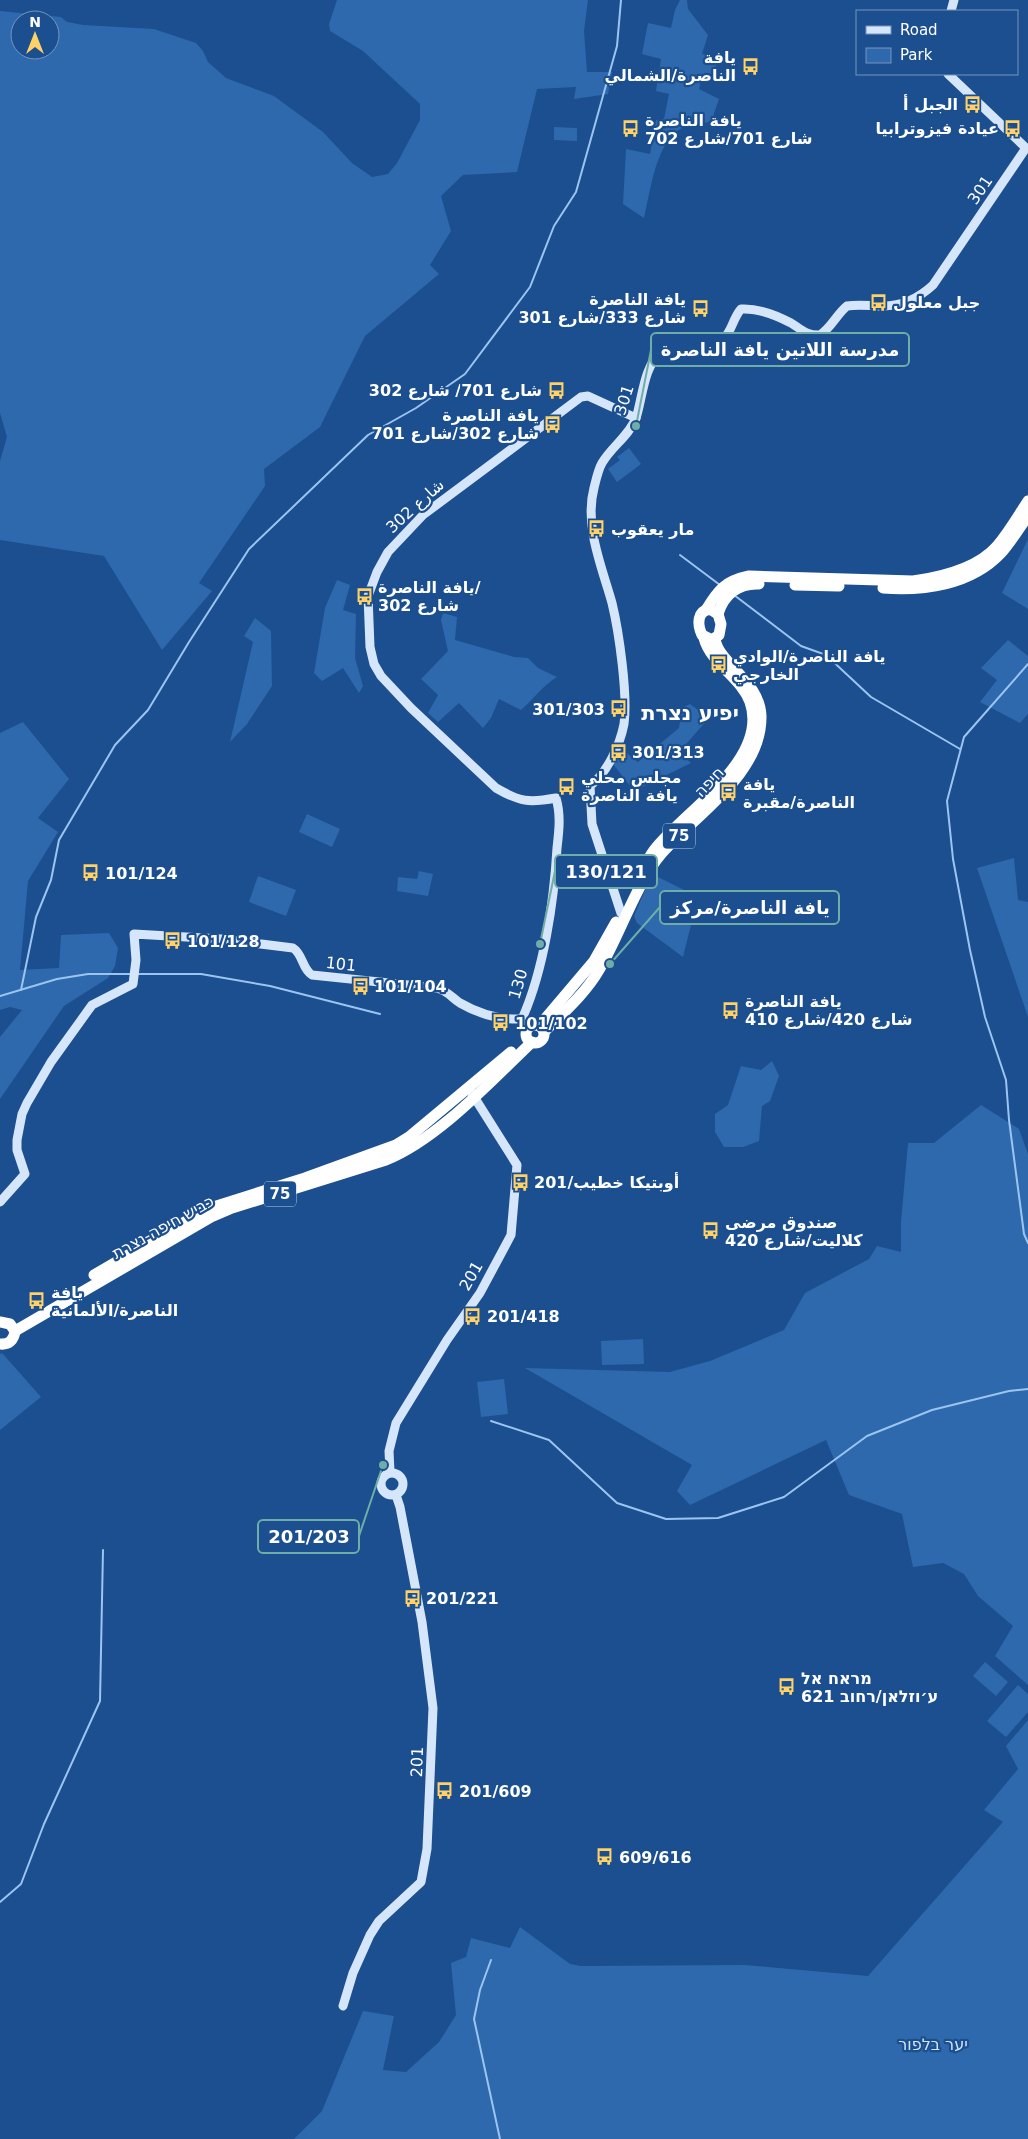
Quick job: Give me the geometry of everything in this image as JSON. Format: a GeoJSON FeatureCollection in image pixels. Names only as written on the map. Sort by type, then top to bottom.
{"type":"FeatureCollection","features":[{"type":"Feature","properties":{"kind":"highway"},"geometry":{"type":"LineString","coordinates":[[706,610],[725,584],[748,576],[913,582],[937,578],[964,569],[996,547],[1028,501]]}},
{"type":"Feature","properties":{"kind":"highway"},"geometry":{"type":"LineString","coordinates":[[710,638],[721,629],[718,614],[723,600],[732,592],[750,584],[856,586],[913,590],[938,586],[982,568],[1001,554],[1028,516]]}},
{"type":"Feature","properties":{"kind":"highway"},"geometry":{"type":"LineString","coordinates":[[706,610],[713,609],[718,614]]}},
{"type":"Feature","properties":{"kind":"highway","name":"75"},"geometry":{"type":"LineString","coordinates":[[706,610],[700,614],[699,629],[710,638]]}},
{"type":"Feature","properties":{"kind":"highway","name":"חיפה"},"geometry":{"type":"LineString","coordinates":[[532,1031],[594,961],[654,850],[720,784],[739,761],[750,735],[753,715],[746,694],[711,653],[710,638]]}},
{"type":"Feature","properties":{"kind":"highway","name":"חיפה"},"geometry":{"type":"LineString","coordinates":[[532,1031],[584,993],[598,972],[648,872],[662,853],[725,790],[754,752],[761,715],[758,701],[752,688],[710,638]]}},
{"type":"Feature","properties":{"kind":"highway","name":"כביש חיפה-נצרת"},"geometry":{"type":"LineString","coordinates":[[8,1326],[207,1209],[305,1178],[396,1145],[472,1093],[532,1031]]}},
{"type":"Feature","properties":{"kind":"highway","name":"75"},"geometry":{"type":"LineString","coordinates":[[0,1344],[10,1343],[13,1340],[8,1326]]}},
{"type":"Feature","properties":{"kind":"street","name":"301"},"geometry":{"type":"LineString","coordinates":[[621,913],[597,843],[590,810],[590,786],[605,769],[624,722],[620,648],[612,606],[593,533],[592,500],[601,464],[629,432],[636,418],[649,370],[655,360],[662,354],[682,352],[693,343],[702,341],[717,342],[724,338],[741,309],[760,310],[814,335],[820,335],[832,326],[840,312],[847,306],[895,305],[906,302],[926,292],[938,279],[1026,148],[949,75]]}},
{"type":"Feature","properties":{"kind":"street","name":"شارع 302"},"geometry":{"type":"LineString","coordinates":[[556,798],[527,802],[509,796],[496,788],[411,708],[381,676],[374,664],[368,624],[368,596],[377,572],[388,552],[423,514],[581,397],[588,396],[636,418]]}},
{"type":"Feature","properties":{"kind":"street","name":"130"},"geometry":{"type":"LineString","coordinates":[[532,1031],[533,990],[552,908],[560,818],[556,798]]}},
{"type":"Feature","properties":{"kind":"street","name":"101"},"geometry":{"type":"LineString","coordinates":[[0,1202],[25,1174],[17,1150],[20,1125],[27,1103],[51,1062],[92,1005],[133,984],[136,960],[134,934],[221,939],[293,948],[297,951],[306,970],[312,975],[445,990],[458,1002],[473,1010],[532,1031]]}},
{"type":"Feature","properties":{"kind":"street","name":"201"},"geometry":{"type":"LineString","coordinates":[[390,1472],[389,1451],[396,1424],[447,1340],[480,1293],[511,1235],[517,1164],[472,1093]]}},
{"type":"Feature","properties":{"kind":"street"},"geometry":{"type":"LineString","coordinates":[[390,1472],[399,1474],[404,1481],[402,1489],[396,1495],[387,1494],[381,1485],[384,1476],[390,1472]]}},
{"type":"Feature","properties":{"kind":"street","name":"201"},"geometry":{"type":"LineString","coordinates":[[343,2006],[353,1974],[370,1935],[379,1921],[421,1882],[427,1850],[433,1708],[422,1622],[400,1507],[396,1495]]}},
{"type":"Feature","properties":{"kind":"green space"},"geometry":{"type":"Polygon","coordinates":[[[337,0],[588,0],[584,31],[587,72],[612,72],[608,94],[574,99],[576,87],[537,89],[517,172],[463,175],[441,196],[451,231],[430,265],[439,274],[365,336],[320,427],[264,469],[265,486],[199,583],[212,591],[162,650],[104,556],[0,540],[0,461],[7,437],[0,413],[0,11],[10,12],[10,60],[60,60],[60,17],[67,22],[83,25],[154,29],[196,43],[203,51],[208,62],[226,78],[274,96],[323,132],[352,163],[372,177],[388,174],[397,163],[420,120],[420,104],[363,51],[330,31],[329,24],[337,0]]]}},
{"type":"Feature","properties":{"kind":"green space"},"geometry":{"type":"Polygon","coordinates":[[[680,0],[687,0],[688,9],[708,35],[702,54],[719,57],[712,78],[702,76],[699,89],[719,99],[711,122],[684,127],[677,131],[663,148],[654,172],[644,218],[623,204],[626,149],[650,154],[656,120],[664,119],[669,94],[656,91],[661,59],[642,54],[648,23],[671,28],[675,10],[680,0]]]}},
{"type":"Feature","properties":{"kind":"green space"},"geometry":{"type":"Polygon","coordinates":[[[554,127],[577,128],[577,141],[554,140],[554,127]]]}},
{"type":"Feature","properties":{"kind":"green space"},"geometry":{"type":"Polygon","coordinates":[[[629,448],[641,464],[617,482],[608,469],[620,460],[617,457],[629,448]]]}},
{"type":"Feature","properties":{"kind":"green space"},"geometry":{"type":"Polygon","coordinates":[[[1028,539],[1028,609],[1002,593],[1028,539]]]}},
{"type":"Feature","properties":{"kind":"green space"},"geometry":{"type":"Polygon","coordinates":[[[337,580],[350,585],[343,610],[356,614],[355,658],[363,686],[359,693],[343,668],[322,681],[314,673],[325,608],[337,580]]]}},
{"type":"Feature","properties":{"kind":"green space"},"geometry":{"type":"Polygon","coordinates":[[[443,613],[457,617],[455,640],[514,657],[528,658],[538,668],[557,677],[547,684],[521,710],[499,699],[491,718],[483,728],[459,703],[438,722],[428,713],[438,695],[421,679],[448,651],[441,620],[443,613]]]}},
{"type":"Feature","properties":{"kind":"green space"},"geometry":{"type":"Polygon","coordinates":[[[255,618],[271,631],[272,686],[247,724],[230,742],[253,642],[244,636],[255,618]]]}},
{"type":"Feature","properties":{"kind":"green space"},"geometry":{"type":"Polygon","coordinates":[[[1008,640],[1028,656],[1028,714],[1020,723],[980,702],[997,680],[981,668],[1008,640]]]}},
{"type":"Feature","properties":{"kind":"green space"},"geometry":{"type":"Polygon","coordinates":[[[690,704],[709,718],[679,752],[691,763],[634,791],[613,764],[620,748],[638,762],[679,728],[682,708],[690,704]]]}},
{"type":"Feature","properties":{"kind":"green space"},"geometry":{"type":"Polygon","coordinates":[[[23,722],[69,779],[38,818],[58,832],[28,881],[20,970],[59,968],[61,935],[109,933],[118,948],[115,966],[108,978],[64,1006],[0,1099],[0,1037],[22,1010],[10,1007],[0,1010],[0,733],[23,722]]]}},
{"type":"Feature","properties":{"kind":"green space"},"geometry":{"type":"Polygon","coordinates":[[[307,814],[340,829],[332,847],[299,832],[307,814]]]}},
{"type":"Feature","properties":{"kind":"green space"},"geometry":{"type":"Polygon","coordinates":[[[1014,858],[1018,900],[1028,902],[1028,1017],[977,868],[1014,858]]]}},
{"type":"Feature","properties":{"kind":"green space"},"geometry":{"type":"Polygon","coordinates":[[[419,871],[433,874],[428,896],[397,891],[398,877],[417,879],[419,871]]]}},
{"type":"Feature","properties":{"kind":"green space"},"geometry":{"type":"Polygon","coordinates":[[[652,874],[698,897],[683,957],[637,923],[634,916],[652,874]]]}},
{"type":"Feature","properties":{"kind":"green space"},"geometry":{"type":"Polygon","coordinates":[[[258,876],[296,890],[286,916],[249,902],[258,876]]]}},
{"type":"Feature","properties":{"kind":"green space"},"geometry":{"type":"Polygon","coordinates":[[[772,1061],[779,1076],[770,1101],[762,1106],[759,1141],[743,1147],[724,1147],[715,1132],[715,1114],[728,1105],[741,1066],[761,1070],[772,1061]]]}},
{"type":"Feature","properties":{"kind":"green space"},"geometry":{"type":"Polygon","coordinates":[[[981,1105],[1019,1129],[1028,1154],[1028,1685],[995,1656],[1013,1626],[978,1596],[964,1574],[943,1563],[913,1567],[902,1514],[849,1495],[826,1440],[690,1505],[677,1491],[692,1465],[525,1368],[670,1372],[710,1361],[784,1330],[805,1293],[869,1259],[877,1246],[901,1252],[901,1222],[908,1143],[934,1143],[981,1105]]]}},
{"type":"Feature","properties":{"kind":"green space"},"geometry":{"type":"Polygon","coordinates":[[[643,1339],[644,1364],[602,1365],[601,1341],[643,1339]]]}},
{"type":"Feature","properties":{"kind":"green space"},"geometry":{"type":"Polygon","coordinates":[[[2,1353],[41,1397],[0,1430],[0,1354],[2,1353]]]}},
{"type":"Feature","properties":{"kind":"green space"},"geometry":{"type":"Polygon","coordinates":[[[504,1379],[508,1414],[481,1417],[477,1382],[504,1379]]]}},
{"type":"Feature","properties":{"kind":"green space"},"geometry":{"type":"Polygon","coordinates":[[[985,1662],[1008,1682],[996,1696],[973,1676],[985,1662]]]}},
{"type":"Feature","properties":{"kind":"green space"},"geometry":{"type":"Polygon","coordinates":[[[1018,1685],[1028,1694],[1028,1712],[1006,1737],[987,1721],[1018,1685]]]}},
{"type":"Feature","properties":{"kind":"green space","name":"יער בלפור"},"geometry":{"type":"Polygon","coordinates":[[[1028,1720],[1028,2139],[294,2139],[322,2111],[363,2011],[394,2016],[383,2070],[406,2072],[439,2042],[456,2015],[451,1963],[466,1957],[471,1938],[510,1948],[520,1927],[570,1964],[581,1966],[745,1965],[868,1976],[1003,1822],[984,1810],[1018,1769],[1006,1746],[1028,1720]]]}},
{"type":"Feature","properties":{"kind":"waterway"},"geometry":{"type":"LineString","coordinates":[[21,990],[36,917],[51,880],[59,840],[115,745],[148,710],[249,549],[368,435],[416,408],[465,374],[530,287],[554,226],[576,192],[617,46],[621,0]]}},
{"type":"Feature","properties":{"kind":"waterway"},"geometry":{"type":"LineString","coordinates":[[680,555],[720,585]]}},
{"type":"Feature","properties":{"kind":"waterway"},"geometry":{"type":"LineString","coordinates":[[734,595],[801,646],[826,655],[871,697],[960,749]]}},
{"type":"Feature","properties":{"kind":"waterway"},"geometry":{"type":"LineString","coordinates":[[1028,664],[964,737],[947,801],[953,859],[970,950],[985,1017],[1006,1080],[1009,1120],[1024,1234],[1028,1243]]}},
{"type":"Feature","properties":{"kind":"waterway"},"geometry":{"type":"LineString","coordinates":[[0,996],[57,979],[88,974],[130,974]]}},
{"type":"Feature","properties":{"kind":"waterway"},"geometry":{"type":"LineString","coordinates":[[137,974],[201,974],[270,986],[380,1014]]}},
{"type":"Feature","properties":{"kind":"waterway"},"geometry":{"type":"LineString","coordinates":[[491,1421],[549,1440],[617,1503],[666,1519],[718,1518],[784,1497],[867,1436],[932,1410],[1009,1391],[1028,1389]]}},
{"type":"Feature","properties":{"kind":"waterway"},"geometry":{"type":"LineString","coordinates":[[0,1902],[21,1884],[44,1824],[100,1701],[103,1550]]}},
{"type":"Feature","properties":{"kind":"waterway"},"geometry":{"type":"LineString","coordinates":[[491,1960],[480,1990],[474,2019],[500,2139]]}},
{"type":"Feature","properties":{"kind":"place","name":"يافة الناصرة/الشمالي"},"geometry":{"type":"Point","coordinates":[750,66]}},
{"type":"Feature","properties":{"kind":"place","name":"الجبل أ"},"geometry":{"type":"Point","coordinates":[972,104]}},
{"type":"Feature","properties":{"kind":"place","name":"عيادة فيزوترابيا"},"geometry":{"type":"Point","coordinates":[1013,128]}},
{"type":"Feature","properties":{"kind":"place","name":"يافة الناصرة شارع 701/شارع 702"},"geometry":{"type":"Point","coordinates":[631,129]}},
{"type":"Feature","properties":{"kind":"place","name":"جبل معلول"},"geometry":{"type":"Point","coordinates":[879,302]}},
{"type":"Feature","properties":{"kind":"place","name":"يافة الناصرة شارع 333/شارع 301"},"geometry":{"type":"Point","coordinates":[700,308]}},
{"type":"Feature","properties":{"kind":"place","name":"شارع 701/ شارع 302"},"geometry":{"type":"Point","coordinates":[556,390]}},
{"type":"Feature","properties":{"kind":"place","name":"يافة الناصرة شارع 302/شارع 701"},"geometry":{"type":"Point","coordinates":[553,424]}},
{"type":"Feature","properties":{"kind":"place","name":"مدرسة اللاتين يافة الناصرة"},"geometry":{"type":"Point","coordinates":[636,426]}},
{"type":"Feature","properties":{"kind":"place","name":"مار يعقوب"},"geometry":{"type":"Point","coordinates":[597,529]}},
{"type":"Feature","properties":{"kind":"place","name":"يافة الناصرة/ شارع 302"},"geometry":{"type":"Point","coordinates":[364,596]}},
{"type":"Feature","properties":{"kind":"place","name":"يافة الناصرة/الوادي الخارجي"},"geometry":{"type":"Point","coordinates":[719,665]}},
{"type":"Feature","properties":{"kind":"place","name":"301/303"},"geometry":{"type":"Point","coordinates":[619,709]}},
{"type":"Feature","properties":{"kind":"place","name":"301/313"},"geometry":{"type":"Point","coordinates":[618,752]}},
{"type":"Feature","properties":{"kind":"place","name":"مجلس محلي يافة الناصرة"},"geometry":{"type":"Point","coordinates":[567,786]}},
{"type":"Feature","properties":{"kind":"place","name":"يافة الناصرة/مقبرة"},"geometry":{"type":"Point","coordinates":[729,793]}},
{"type":"Feature","properties":{"kind":"place","name":"101/124"},"geometry":{"type":"Point","coordinates":[91,873]}},
{"type":"Feature","properties":{"kind":"place","name":"101/128"},"geometry":{"type":"Point","coordinates":[173,941]}},
{"type":"Feature","properties":{"kind":"place","name":"130/121"},"geometry":{"type":"Point","coordinates":[540,944]}},
{"type":"Feature","properties":{"kind":"place","name":"يافة الناصرة/مركز"},"geometry":{"type":"Point","coordinates":[610,964]}},
{"type":"Feature","properties":{"kind":"place","name":"101/104"},"geometry":{"type":"Point","coordinates":[360,986]}},
{"type":"Feature","properties":{"kind":"place","name":"يافة الناصرة شارع 420/شارع 410"},"geometry":{"type":"Point","coordinates":[731,1010]}},
{"type":"Feature","properties":{"kind":"place","name":"101/102"},"geometry":{"type":"Point","coordinates":[501,1023]}},
{"type":"Feature","properties":{"kind":"place","name":"أوبتيكا خطيب/201"},"geometry":{"type":"Point","coordinates":[520,1182]}},
{"type":"Feature","properties":{"kind":"place","name":"صندوق مرضى كلاليت/شارع 420"},"geometry":{"type":"Point","coordinates":[711,1231]}},
{"type":"Feature","properties":{"kind":"place","name":"يافة الناصرة/الألمانية"},"geometry":{"type":"Point","coordinates":[37,1301]}},
{"type":"Feature","properties":{"kind":"place","name":"201/418"},"geometry":{"type":"Point","coordinates":[473,1316]}},
{"type":"Feature","properties":{"kind":"place","name":"201/203"},"geometry":{"type":"Point","coordinates":[383,1465]}},
{"type":"Feature","properties":{"kind":"place","name":"201/221"},"geometry":{"type":"Point","coordinates":[412,1598]}},
{"type":"Feature","properties":{"kind":"place","name":"מראח אל ע׳וזלאן/רחוב 621"},"geometry":{"type":"Point","coordinates":[787,1687]}},
{"type":"Feature","properties":{"kind":"place","name":"201/609"},"geometry":{"type":"Point","coordinates":[445,1791]}},
{"type":"Feature","properties":{"kind":"place","name":"609/616"},"geometry":{"type":"Point","coordinates":[605,1857]}},
{"type":"Feature","properties":{"kind":"district","name":"יפיע נצרת"},"geometry":{"type":"Point","coordinates":[690,713]}}]}
